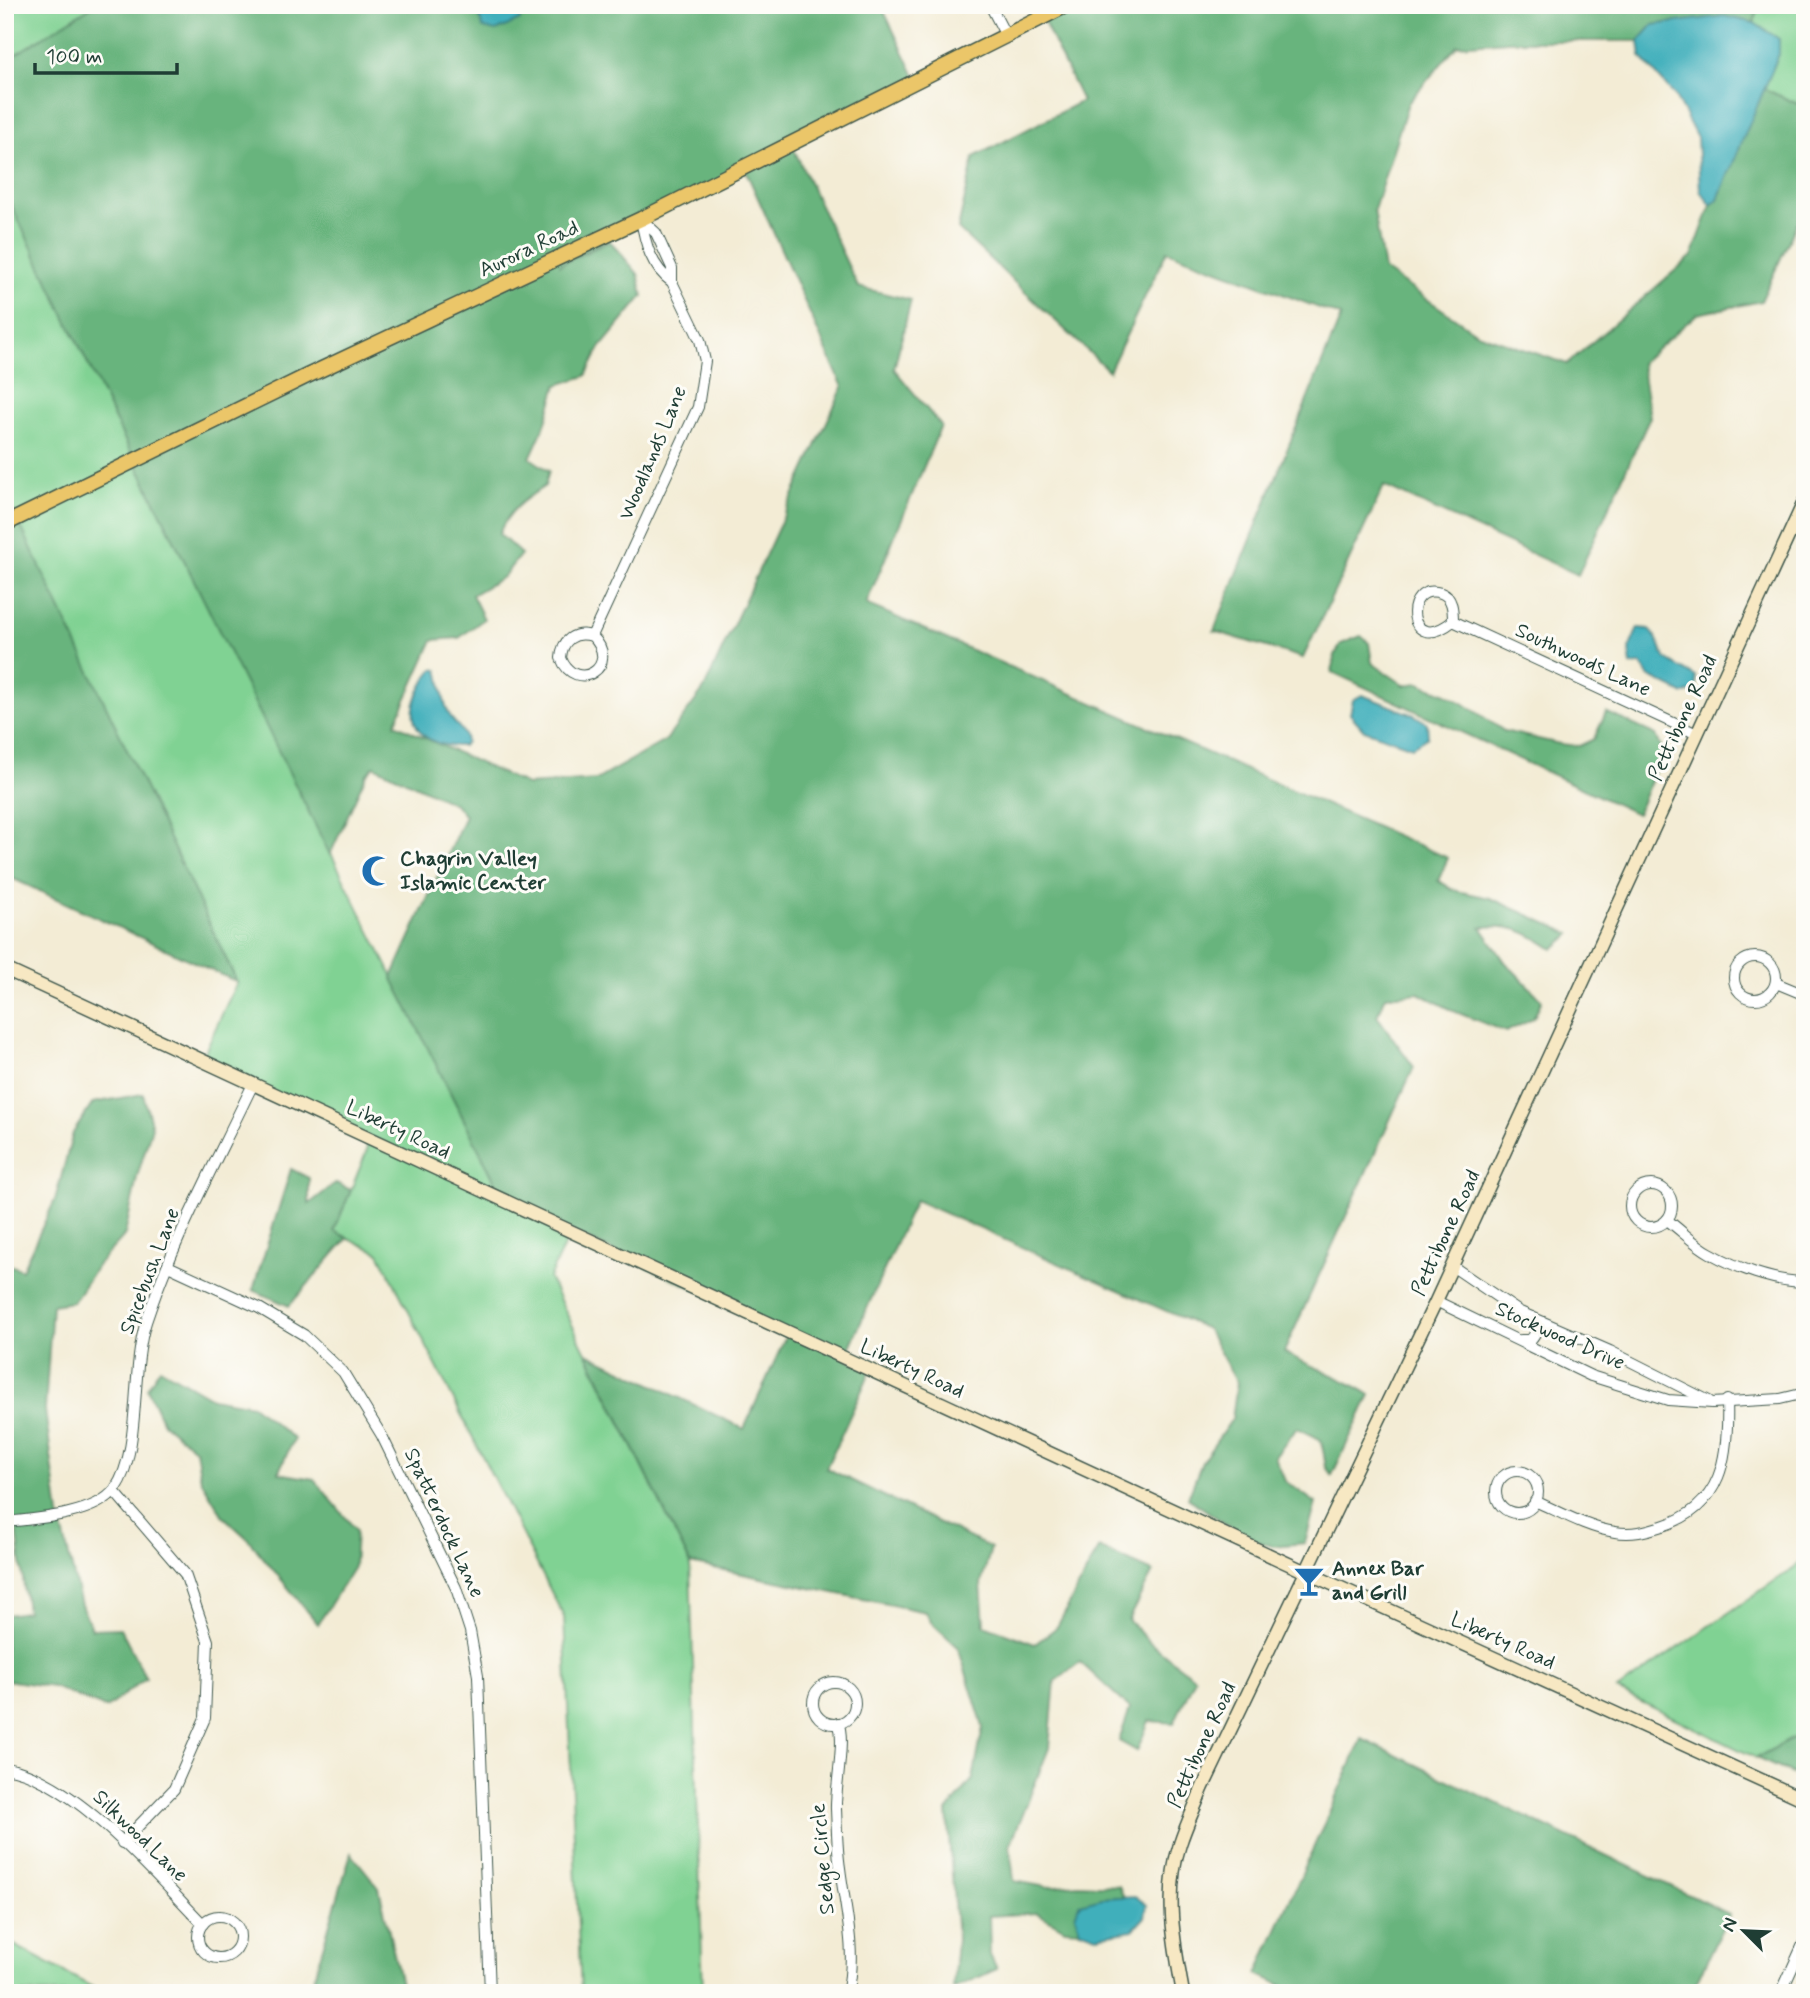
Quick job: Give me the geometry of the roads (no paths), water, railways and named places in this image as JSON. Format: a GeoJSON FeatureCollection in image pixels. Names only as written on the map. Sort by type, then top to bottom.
{"type":"FeatureCollection","features":[{"type":"Feature","properties":{"kind":"main road","name":"Aurora Road"},"geometry":{"type":"LineString","coordinates":[[5,524],[307,376],[641,219],[1067,5]]}},
{"type":"Feature","properties":{"kind":"street"},"geometry":{"type":"LineString","coordinates":[[990,5],[1006,36]]}},
{"type":"Feature","properties":{"kind":"street","name":"Woodlands Lane"},"geometry":{"type":"LineString","coordinates":[[592,636],[698,407],[705,361],[700,340],[672,282],[672,268],[656,233],[641,219]]}},
{"type":"Feature","properties":{"kind":"street","name":"Pettibone Road"},"geometry":{"type":"LineString","coordinates":[[1183,1993],[1171,1909],[1175,1865],[1179,1845],[1202,1789],[1436,1301],[1805,500]]}},
{"type":"Feature","properties":{"kind":"street"},"geometry":{"type":"LineString","coordinates":[[1429,592],[1442,593],[1450,600],[1453,621],[1441,631],[1426,631],[1417,625],[1414,615],[1415,602],[1429,592]]}},
{"type":"Feature","properties":{"kind":"street","name":"Southwoods Lane"},"geometry":{"type":"LineString","coordinates":[[1453,621],[1697,734]]}},
{"type":"Feature","properties":{"kind":"street"},"geometry":{"type":"LineString","coordinates":[[575,635],[592,636],[601,645],[602,663],[595,672],[583,676],[571,673],[561,657],[566,642],[575,635]]}},
{"type":"Feature","properties":{"kind":"street"},"geometry":{"type":"LineString","coordinates":[[1758,957],[1770,963],[1774,969],[1776,983],[1769,995],[1749,999],[1737,991],[1734,984],[1735,970],[1744,960],[1758,957]]}},
{"type":"Feature","properties":{"kind":"street","name":"Liberty Road"},"geometry":{"type":"LineString","coordinates":[[5,969],[1306,1572],[1805,1800]]}},
{"type":"Feature","properties":{"kind":"street"},"geometry":{"type":"LineString","coordinates":[[1776,983],[1805,995]]}},
{"type":"Feature","properties":{"kind":"street","name":"Spicebush Lane"},"geometry":{"type":"LineString","coordinates":[[114,1491],[128,1461],[136,1373],[145,1325],[168,1266],[253,1084]]}},
{"type":"Feature","properties":{"kind":"street"},"geometry":{"type":"LineString","coordinates":[[1647,1186],[1665,1191],[1672,1208],[1667,1220],[1654,1227],[1647,1227],[1635,1220],[1630,1206],[1635,1193],[1647,1186]]}},
{"type":"Feature","properties":{"kind":"street"},"geometry":{"type":"LineString","coordinates":[[1667,1220],[1708,1252],[1732,1264],[1804,1284],[1805,1266]]}},
{"type":"Feature","properties":{"kind":"street","name":"Spatterdock Lane"},"geometry":{"type":"LineString","coordinates":[[168,1266],[259,1308],[304,1335],[343,1372],[382,1436],[456,1588],[470,1631],[478,1676],[490,1993]]}},
{"type":"Feature","properties":{"kind":"street","name":"Stockwood Drive"},"geometry":{"type":"LineString","coordinates":[[1452,1266],[1518,1311],[1610,1351],[1712,1403]]}},
{"type":"Feature","properties":{"kind":"street","name":"Stockwood Drive"},"geometry":{"type":"LineString","coordinates":[[1436,1301],[1604,1380],[1668,1400],[1712,1403],[1727,1400],[1780,1399],[1805,1393]]}},
{"type":"Feature","properties":{"kind":"street"},"geometry":{"type":"LineString","coordinates":[[1520,1340],[1530,1339],[1535,1334],[1532,1317]]}},
{"type":"Feature","properties":{"kind":"street"},"geometry":{"type":"LineString","coordinates":[[1535,1501],[1594,1527],[1614,1532],[1638,1533],[1681,1519],[1702,1503],[1721,1472],[1728,1436],[1727,1400]]}},
{"type":"Feature","properties":{"kind":"street"},"geometry":{"type":"LineString","coordinates":[[1513,1471],[1526,1473],[1535,1482],[1535,1501],[1525,1510],[1512,1512],[1497,1498],[1498,1484],[1506,1474],[1513,1471]]}},
{"type":"Feature","properties":{"kind":"street"},"geometry":{"type":"LineString","coordinates":[[5,1522],[48,1518],[86,1508],[114,1491],[185,1574],[208,1641],[205,1718],[174,1789],[122,1843]]}},
{"type":"Feature","properties":{"kind":"street"},"geometry":{"type":"LineString","coordinates":[[827,1683],[843,1684],[855,1700],[853,1711],[846,1720],[838,1723],[823,1721],[814,1708],[813,1698],[817,1690],[827,1683]]}},
{"type":"Feature","properties":{"kind":"street","name":"Sedge Circle"},"geometry":{"type":"LineString","coordinates":[[838,1723],[842,1736],[836,1779],[836,1817],[850,1939],[851,1966],[847,1993]]}},
{"type":"Feature","properties":{"kind":"street","name":"Silkwood Lane"},"geometry":{"type":"LineString","coordinates":[[5,1768],[15,1769],[61,1791],[96,1816],[203,1924]]}},
{"type":"Feature","properties":{"kind":"street"},"geometry":{"type":"LineString","coordinates":[[222,1916],[229,1918],[238,1927],[239,1945],[232,1954],[220,1958],[204,1951],[199,1940],[203,1924],[212,1917],[222,1916]]}},
{"type":"Feature","properties":{"kind":"street"},"geometry":{"type":"LineString","coordinates":[[1781,1993],[1805,1940]]}},
{"type":"Feature","properties":{"kind":"water"},"geometry":{"type":"Polygon","coordinates":[[[476,5],[520,5],[520,20],[496,31],[483,28],[476,5]]]}},
{"type":"Feature","properties":{"kind":"water"},"geometry":{"type":"Polygon","coordinates":[[[1724,16],[1754,23],[1779,39],[1779,54],[1718,199],[1711,205],[1700,191],[1697,138],[1675,96],[1641,57],[1639,41],[1653,25],[1724,16]]]}},
{"type":"Feature","properties":{"kind":"water"},"geometry":{"type":"Polygon","coordinates":[[[1638,628],[1649,629],[1666,659],[1696,677],[1697,686],[1691,692],[1684,694],[1648,676],[1641,664],[1631,665],[1629,649],[1638,628]]]}},
{"type":"Feature","properties":{"kind":"water"},"geometry":{"type":"Polygon","coordinates":[[[434,669],[438,670],[449,714],[464,735],[466,742],[463,746],[429,739],[416,725],[415,705],[419,692],[434,669]]]}},
{"type":"Feature","properties":{"kind":"water"},"geometry":{"type":"Polygon","coordinates":[[[1362,695],[1414,715],[1427,723],[1428,737],[1412,747],[1364,730],[1350,714],[1353,700],[1362,695]]]}},
{"type":"Feature","properties":{"kind":"water"},"geometry":{"type":"Polygon","coordinates":[[[1135,1896],[1147,1905],[1145,1917],[1133,1930],[1097,1936],[1080,1930],[1075,1916],[1079,1904],[1102,1898],[1135,1896]]]}},
{"type":"Feature","properties":{"kind":"place","name":"Chagrin Valley Islamic Center"},"geometry":{"type":"Point","coordinates":[377,871]}},
{"type":"Feature","properties":{"kind":"place","name":"Annex Bar and Grill"},"geometry":{"type":"Point","coordinates":[1309,1581]}}]}
